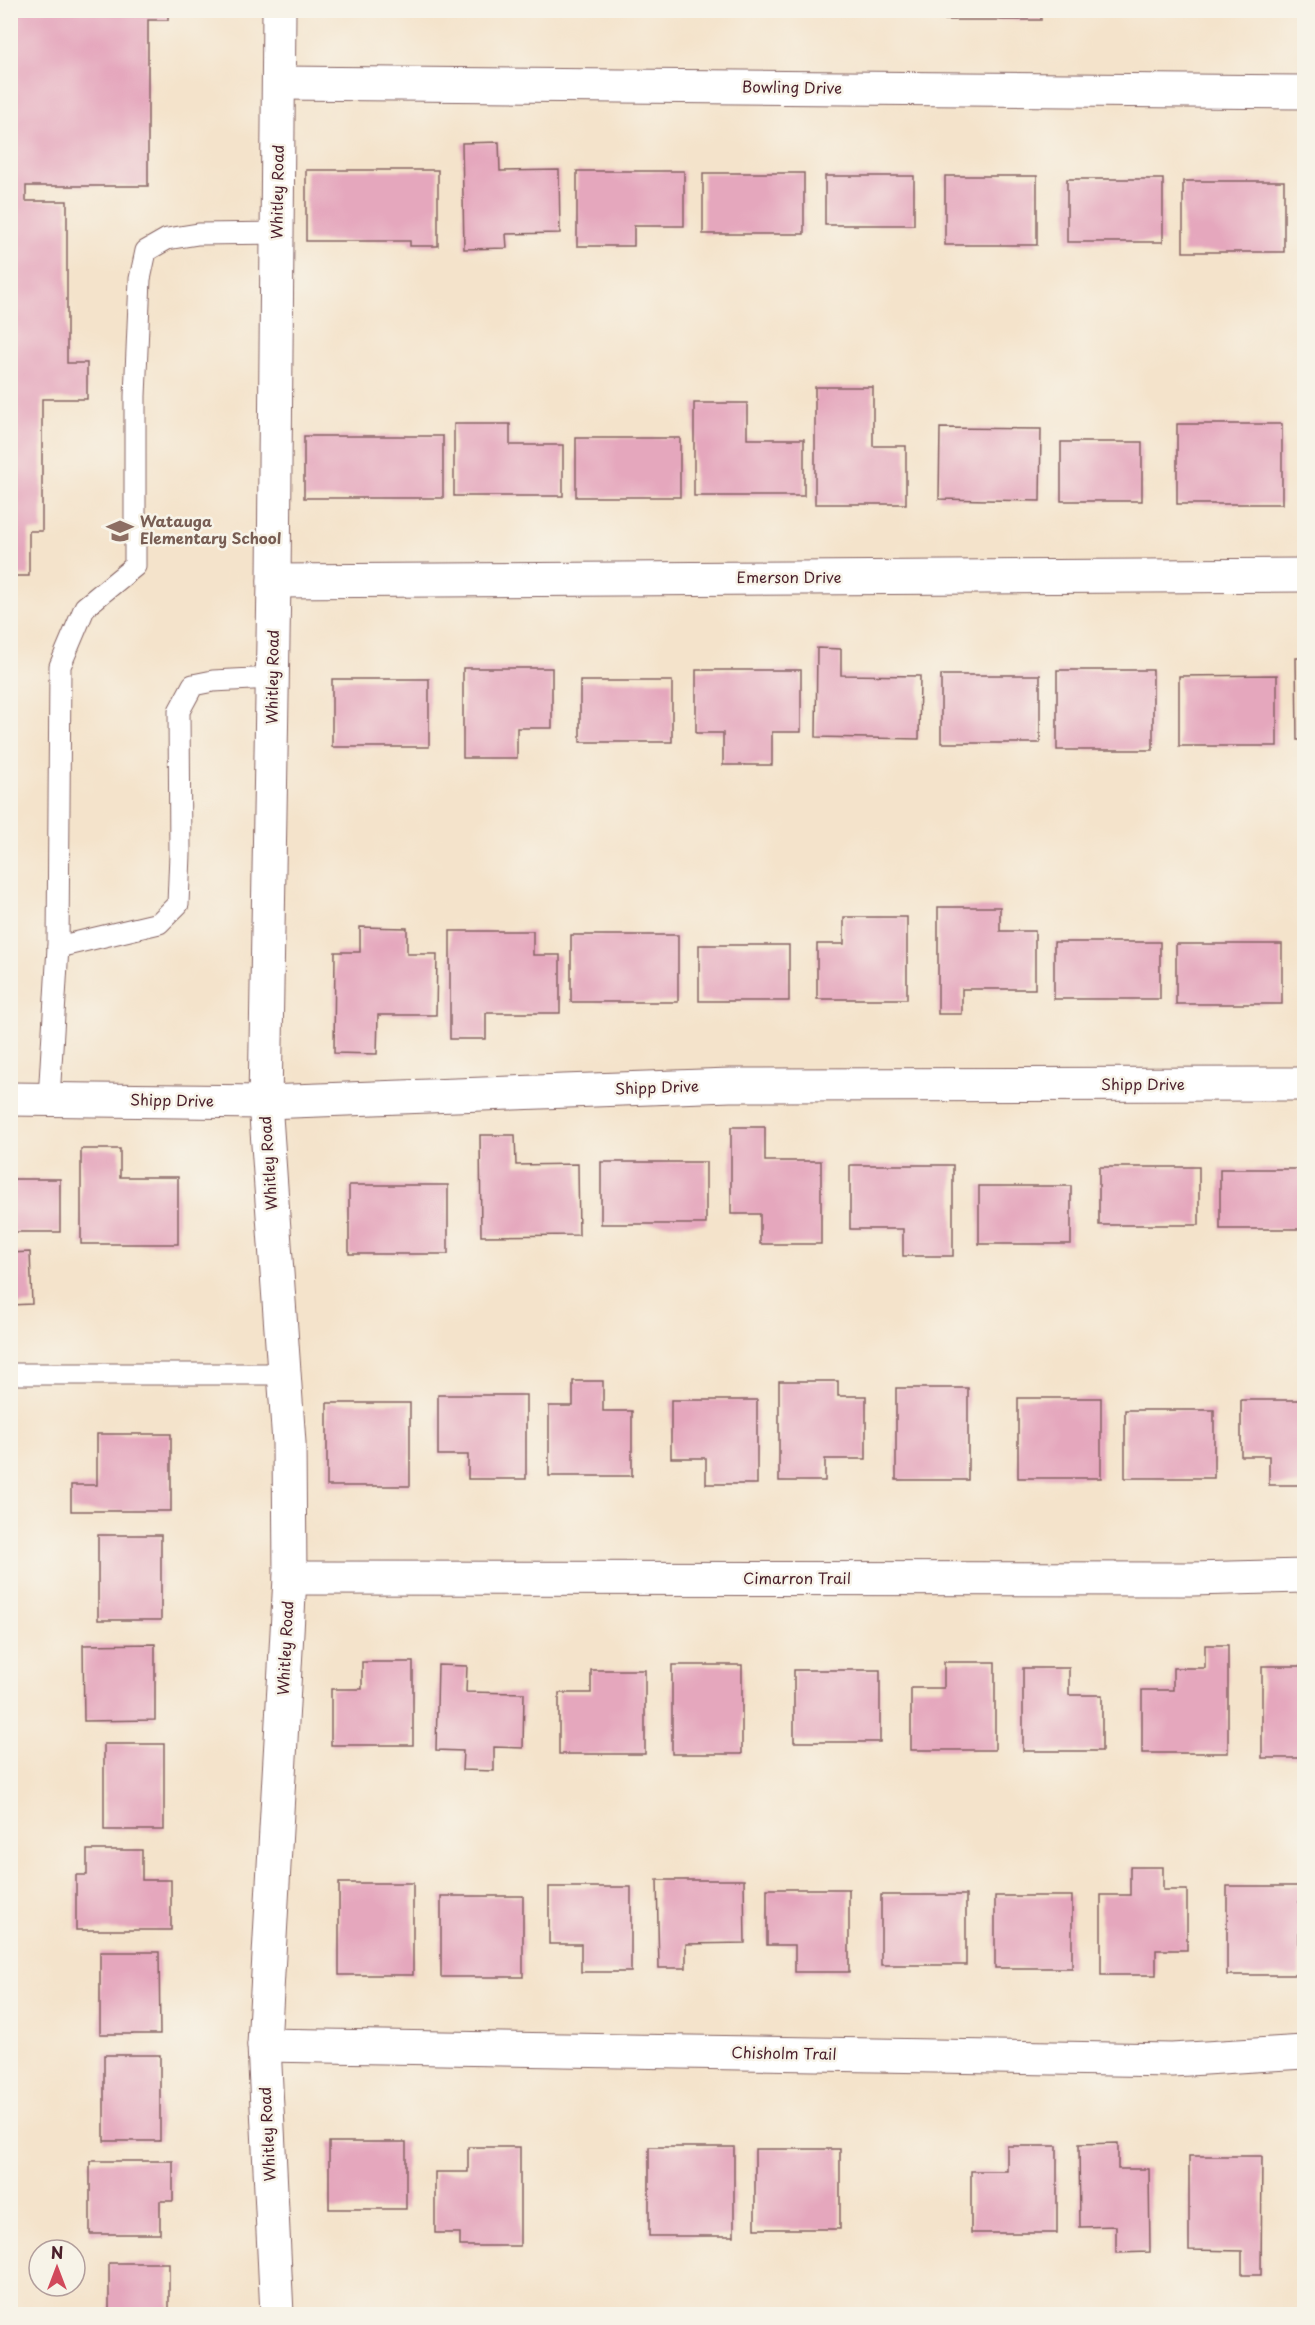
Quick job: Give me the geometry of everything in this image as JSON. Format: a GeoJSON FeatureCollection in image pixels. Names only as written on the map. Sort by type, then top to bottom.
{"type":"FeatureCollection","features":[{"type":"Feature","properties":{"kind":"street","name":"Whitley Road"},"geometry":{"type":"LineString","coordinates":[[277,2314],[264,2045],[290,1578],[289,1443],[265,1102],[273,678],[279,10]]}},
{"type":"Feature","properties":{"kind":"street","name":"Bowling Drive"},"geometry":{"type":"LineString","coordinates":[[279,83],[1305,92]]}},
{"type":"Feature","properties":{"kind":"street","name":"Emerson Drive"},"geometry":{"type":"LineString","coordinates":[[274,581],[1305,575]]}},
{"type":"Feature","properties":{"kind":"street","name":"Shipp Drive"},"geometry":{"type":"LineString","coordinates":[[10,1099],[265,1102],[730,1085],[1305,1084]]}},
{"type":"Feature","properties":{"kind":"street","name":"Cimarron Trail"},"geometry":{"type":"LineString","coordinates":[[290,1578],[1192,1579],[1305,1576]]}},
{"type":"Feature","properties":{"kind":"street","name":"Chisholm Trail"},"geometry":{"type":"LineString","coordinates":[[264,2045],[1172,2060],[1305,2052]]}},
{"type":"Feature","properties":{"kind":"lane"},"geometry":{"type":"LineString","coordinates":[[49,1099],[58,947],[60,666],[85,607],[135,566],[135,396],[140,279],[146,251],[167,239],[198,234],[278,233]]}},
{"type":"Feature","properties":{"kind":"lane"},"geometry":{"type":"LineString","coordinates":[[58,947],[159,924],[178,904],[179,711],[193,685],[213,681],[273,678]]}},
{"type":"Feature","properties":{"kind":"lane"},"geometry":{"type":"LineString","coordinates":[[10,1374],[284,1374]]}},
{"type":"Feature","properties":{"kind":"building"},"geometry":{"type":"Polygon","coordinates":[[[10,10],[168,10],[168,20],[148,20],[148,186],[26,186],[26,201],[67,201],[67,363],[87,363],[87,399],[42,399],[42,531],[29,531],[29,576],[10,576],[10,10]]]}},
{"type":"Feature","properties":{"kind":"building"},"geometry":{"type":"Polygon","coordinates":[[[945,10],[1041,10],[1041,20],[945,20],[945,10]]]}},
{"type":"Feature","properties":{"kind":"building"},"geometry":{"type":"Polygon","coordinates":[[[499,142],[500,171],[559,170],[560,233],[506,234],[507,248],[464,249],[462,143],[499,142]]]}},
{"type":"Feature","properties":{"kind":"building"},"geometry":{"type":"Polygon","coordinates":[[[306,170],[438,170],[438,246],[410,246],[410,241],[306,241],[306,170]]]}},
{"type":"Feature","properties":{"kind":"building"},"geometry":{"type":"Polygon","coordinates":[[[577,171],[684,171],[684,226],[634,226],[634,246],[577,246],[577,171]]]}},
{"type":"Feature","properties":{"kind":"building"},"geometry":{"type":"Polygon","coordinates":[[[703,173],[804,173],[804,234],[703,234],[703,173]]]}},
{"type":"Feature","properties":{"kind":"building"},"geometry":{"type":"Polygon","coordinates":[[[825,176],[914,176],[914,225],[825,225],[825,176]]]}},
{"type":"Feature","properties":{"kind":"building"},"geometry":{"type":"Polygon","coordinates":[[[945,176],[1037,176],[1037,245],[945,245],[945,176]]]}},
{"type":"Feature","properties":{"kind":"building"},"geometry":{"type":"Polygon","coordinates":[[[1067,179],[1163,179],[1163,242],[1067,242],[1067,179]]]}},
{"type":"Feature","properties":{"kind":"building"},"geometry":{"type":"Polygon","coordinates":[[[1183,181],[1284,181],[1284,252],[1183,252],[1183,181]]]}},
{"type":"Feature","properties":{"kind":"building"},"geometry":{"type":"Polygon","coordinates":[[[815,387],[873,387],[873,446],[906,446],[906,504],[815,504],[815,387]]]}},
{"type":"Feature","properties":{"kind":"building"},"geometry":{"type":"Polygon","coordinates":[[[694,403],[747,403],[747,439],[804,439],[804,496],[694,496],[694,403]]]}},
{"type":"Feature","properties":{"kind":"building"},"geometry":{"type":"Polygon","coordinates":[[[454,424],[510,424],[510,445],[563,445],[563,496],[454,496],[454,424]]]}},
{"type":"Feature","properties":{"kind":"building"},"geometry":{"type":"Polygon","coordinates":[[[1177,424],[1282,424],[1282,504],[1177,504],[1177,424]]]}},
{"type":"Feature","properties":{"kind":"building"},"geometry":{"type":"Polygon","coordinates":[[[940,428],[1041,429],[1040,501],[939,499],[940,428]]]}},
{"type":"Feature","properties":{"kind":"building"},"geometry":{"type":"Polygon","coordinates":[[[304,436],[443,436],[443,498],[304,498],[304,436]]]}},
{"type":"Feature","properties":{"kind":"building"},"geometry":{"type":"Polygon","coordinates":[[[576,438],[680,438],[680,497],[576,497],[576,438]]]}},
{"type":"Feature","properties":{"kind":"building"},"geometry":{"type":"Polygon","coordinates":[[[1061,442],[1142,442],[1142,501],[1061,501],[1061,442]]]}},
{"type":"Feature","properties":{"kind":"building"},"geometry":{"type":"Polygon","coordinates":[[[817,648],[841,649],[841,675],[920,676],[919,739],[816,737],[817,648]]]}},
{"type":"Feature","properties":{"kind":"building"},"geometry":{"type":"Polygon","coordinates":[[[1296,658],[1304,658],[1304,740],[1297,740],[1296,658]]]}},
{"type":"Feature","properties":{"kind":"building"},"geometry":{"type":"Polygon","coordinates":[[[463,668],[552,668],[552,728],[517,728],[517,758],[463,758],[463,668]]]}},
{"type":"Feature","properties":{"kind":"building"},"geometry":{"type":"Polygon","coordinates":[[[696,670],[801,670],[801,732],[772,732],[772,765],[723,765],[723,733],[696,733],[696,670]]]}},
{"type":"Feature","properties":{"kind":"building"},"geometry":{"type":"Polygon","coordinates":[[[1057,670],[1153,670],[1153,750],[1057,750],[1057,670]]]}},
{"type":"Feature","properties":{"kind":"building"},"geometry":{"type":"Polygon","coordinates":[[[941,675],[1040,675],[1040,743],[941,743],[941,675]]]}},
{"type":"Feature","properties":{"kind":"building"},"geometry":{"type":"Polygon","coordinates":[[[1277,675],[1277,746],[1179,746],[1179,676],[1277,675]]]}},
{"type":"Feature","properties":{"kind":"building"},"geometry":{"type":"Polygon","coordinates":[[[332,679],[429,679],[429,747],[332,747],[332,679]]]}},
{"type":"Feature","properties":{"kind":"building"},"geometry":{"type":"Polygon","coordinates":[[[580,681],[672,681],[672,742],[580,742],[580,681]]]}},
{"type":"Feature","properties":{"kind":"building"},"geometry":{"type":"Polygon","coordinates":[[[938,907],[1000,907],[1000,931],[1035,931],[1035,989],[962,989],[962,1014],[938,1014],[938,907]]]}},
{"type":"Feature","properties":{"kind":"building"},"geometry":{"type":"Polygon","coordinates":[[[844,917],[907,917],[907,999],[817,999],[817,944],[844,944],[844,917]]]}},
{"type":"Feature","properties":{"kind":"building"},"geometry":{"type":"Polygon","coordinates":[[[360,927],[407,928],[407,954],[437,954],[436,1015],[378,1015],[377,1054],[334,1053],[335,952],[360,952],[360,927]]]}},
{"type":"Feature","properties":{"kind":"building"},"geometry":{"type":"Polygon","coordinates":[[[450,931],[533,931],[533,955],[560,955],[560,1013],[486,1013],[486,1039],[450,1039],[450,931]]]}},
{"type":"Feature","properties":{"kind":"building"},"geometry":{"type":"Polygon","coordinates":[[[571,935],[678,935],[678,1002],[571,1002],[571,935]]]}},
{"type":"Feature","properties":{"kind":"building"},"geometry":{"type":"Polygon","coordinates":[[[1054,942],[1160,942],[1160,999],[1054,999],[1054,942]]]}},
{"type":"Feature","properties":{"kind":"building"},"geometry":{"type":"Polygon","coordinates":[[[1176,944],[1282,944],[1282,1004],[1176,1004],[1176,944]]]}},
{"type":"Feature","properties":{"kind":"building"},"geometry":{"type":"Polygon","coordinates":[[[699,945],[789,945],[789,1001],[699,1001],[699,945]]]}},
{"type":"Feature","properties":{"kind":"building"},"geometry":{"type":"Polygon","coordinates":[[[731,1127],[765,1127],[765,1161],[821,1161],[821,1244],[760,1244],[760,1214],[731,1214],[731,1127]]]}},
{"type":"Feature","properties":{"kind":"building"},"geometry":{"type":"Polygon","coordinates":[[[480,1135],[515,1135],[516,1165],[578,1164],[579,1235],[481,1236],[480,1135]]]}},
{"type":"Feature","properties":{"kind":"building"},"geometry":{"type":"Polygon","coordinates":[[[81,1149],[120,1149],[120,1177],[178,1177],[178,1244],[81,1244],[81,1149]]]}},
{"type":"Feature","properties":{"kind":"building"},"geometry":{"type":"Polygon","coordinates":[[[601,1162],[706,1162],[706,1224],[601,1224],[601,1162]]]}},
{"type":"Feature","properties":{"kind":"building"},"geometry":{"type":"Polygon","coordinates":[[[850,1165],[953,1165],[953,1256],[903,1256],[903,1229],[850,1229],[850,1165]]]}},
{"type":"Feature","properties":{"kind":"building"},"geometry":{"type":"Polygon","coordinates":[[[1099,1167],[1199,1167],[1199,1225],[1099,1225],[1099,1167]]]}},
{"type":"Feature","properties":{"kind":"building"},"geometry":{"type":"Polygon","coordinates":[[[1220,1169],[1304,1169],[1304,1229],[1220,1229],[1220,1169]]]}},
{"type":"Feature","properties":{"kind":"building"},"geometry":{"type":"Polygon","coordinates":[[[10,1179],[60,1179],[60,1232],[10,1232],[10,1179]]]}},
{"type":"Feature","properties":{"kind":"building"},"geometry":{"type":"Polygon","coordinates":[[[349,1185],[448,1185],[448,1254],[349,1254],[349,1185]]]}},
{"type":"Feature","properties":{"kind":"building"},"geometry":{"type":"Polygon","coordinates":[[[979,1186],[1071,1186],[1071,1244],[979,1244],[979,1186]]]}},
{"type":"Feature","properties":{"kind":"building"},"geometry":{"type":"Polygon","coordinates":[[[30,1252],[32,1304],[10,1305],[10,1253],[30,1252]]]}},
{"type":"Feature","properties":{"kind":"building"},"geometry":{"type":"Polygon","coordinates":[[[573,1381],[603,1381],[603,1411],[632,1411],[632,1476],[549,1476],[549,1406],[573,1406],[573,1381]]]}},
{"type":"Feature","properties":{"kind":"building"},"geometry":{"type":"Polygon","coordinates":[[[779,1381],[838,1381],[838,1396],[866,1396],[866,1459],[825,1459],[825,1481],[779,1481],[779,1381]]]}},
{"type":"Feature","properties":{"kind":"building"},"geometry":{"type":"Polygon","coordinates":[[[896,1388],[968,1388],[968,1480],[896,1480],[896,1388]]]}},
{"type":"Feature","properties":{"kind":"building"},"geometry":{"type":"Polygon","coordinates":[[[438,1395],[526,1395],[526,1479],[468,1479],[468,1455],[438,1455],[438,1395]]]}},
{"type":"Feature","properties":{"kind":"building"},"geometry":{"type":"Polygon","coordinates":[[[1018,1398],[1101,1398],[1101,1478],[1018,1478],[1018,1398]]]}},
{"type":"Feature","properties":{"kind":"building"},"geometry":{"type":"Polygon","coordinates":[[[671,1400],[757,1400],[757,1484],[706,1484],[706,1458],[671,1458],[671,1400]]]}},
{"type":"Feature","properties":{"kind":"building"},"geometry":{"type":"Polygon","coordinates":[[[1241,1400],[1304,1400],[1304,1485],[1269,1485],[1269,1456],[1241,1456],[1241,1400]]]}},
{"type":"Feature","properties":{"kind":"building"},"geometry":{"type":"Polygon","coordinates":[[[327,1403],[410,1403],[410,1486],[327,1486],[327,1403]]]}},
{"type":"Feature","properties":{"kind":"building"},"geometry":{"type":"Polygon","coordinates":[[[1125,1410],[1214,1410],[1214,1478],[1125,1478],[1125,1410]]]}},
{"type":"Feature","properties":{"kind":"building"},"geometry":{"type":"Polygon","coordinates":[[[97,1434],[171,1434],[171,1511],[71,1511],[71,1485],[97,1485],[97,1434]]]}},
{"type":"Feature","properties":{"kind":"building"},"geometry":{"type":"Polygon","coordinates":[[[98,1535],[161,1535],[161,1620],[98,1620],[98,1535]]]}},
{"type":"Feature","properties":{"kind":"building"},"geometry":{"type":"Polygon","coordinates":[[[155,1644],[155,1720],[84,1721],[83,1645],[155,1644]]]}},
{"type":"Feature","properties":{"kind":"building"},"geometry":{"type":"Polygon","coordinates":[[[1205,1645],[1228,1645],[1228,1753],[1142,1753],[1142,1690],[1173,1690],[1173,1668],[1205,1668],[1205,1645]]]}},
{"type":"Feature","properties":{"kind":"building"},"geometry":{"type":"Polygon","coordinates":[[[362,1662],[413,1662],[413,1745],[331,1745],[331,1689],[362,1689],[362,1662]]]}},
{"type":"Feature","properties":{"kind":"building"},"geometry":{"type":"Polygon","coordinates":[[[944,1662],[995,1662],[995,1750],[911,1750],[911,1688],[944,1688],[944,1662]]]}},
{"type":"Feature","properties":{"kind":"building"},"geometry":{"type":"Polygon","coordinates":[[[438,1665],[467,1666],[466,1692],[524,1693],[523,1748],[494,1747],[494,1771],[462,1770],[463,1751],[436,1750],[438,1665]]]}},
{"type":"Feature","properties":{"kind":"building"},"geometry":{"type":"Polygon","coordinates":[[[672,1665],[742,1665],[742,1754],[672,1754],[672,1665]]]}},
{"type":"Feature","properties":{"kind":"building"},"geometry":{"type":"Polygon","coordinates":[[[1262,1666],[1304,1666],[1304,1758],[1262,1758],[1262,1666]]]}},
{"type":"Feature","properties":{"kind":"building"},"geometry":{"type":"Polygon","coordinates":[[[1023,1668],[1069,1668],[1069,1695],[1102,1695],[1102,1751],[1023,1751],[1023,1668]]]}},
{"type":"Feature","properties":{"kind":"building"},"geometry":{"type":"Polygon","coordinates":[[[591,1670],[645,1670],[645,1754],[559,1754],[559,1693],[591,1693],[591,1670]]]}},
{"type":"Feature","properties":{"kind":"building"},"geometry":{"type":"Polygon","coordinates":[[[794,1670],[880,1670],[880,1742],[794,1742],[794,1670]]]}},
{"type":"Feature","properties":{"kind":"building"},"geometry":{"type":"Polygon","coordinates":[[[104,1744],[164,1744],[164,1830],[104,1830],[104,1744]]]}},
{"type":"Feature","properties":{"kind":"building"},"geometry":{"type":"Polygon","coordinates":[[[87,1850],[142,1850],[142,1880],[171,1880],[171,1930],[76,1930],[76,1875],[87,1875],[87,1850]]]}},
{"type":"Feature","properties":{"kind":"building"},"geometry":{"type":"Polygon","coordinates":[[[1130,1867],[1163,1867],[1163,1890],[1187,1890],[1187,1950],[1156,1950],[1156,1975],[1101,1975],[1101,1895],[1130,1895],[1130,1867]]]}},
{"type":"Feature","properties":{"kind":"building"},"geometry":{"type":"Polygon","coordinates":[[[657,1880],[744,1880],[745,1943],[686,1944],[686,1968],[659,1968],[657,1880]]]}},
{"type":"Feature","properties":{"kind":"building"},"geometry":{"type":"Polygon","coordinates":[[[339,1883],[413,1883],[413,1975],[339,1975],[339,1883]]]}},
{"type":"Feature","properties":{"kind":"building"},"geometry":{"type":"Polygon","coordinates":[[[1227,1886],[1299,1886],[1299,1975],[1227,1975],[1227,1886]]]}},
{"type":"Feature","properties":{"kind":"building"},"geometry":{"type":"Polygon","coordinates":[[[549,1887],[631,1887],[631,1972],[581,1972],[581,1944],[549,1944],[549,1887]]]}},
{"type":"Feature","properties":{"kind":"building"},"geometry":{"type":"Polygon","coordinates":[[[767,1889],[849,1889],[849,1972],[795,1972],[795,1945],[767,1945],[767,1889]]]}},
{"type":"Feature","properties":{"kind":"building"},"geometry":{"type":"Polygon","coordinates":[[[881,1895],[966,1895],[966,1965],[881,1965],[881,1895]]]}},
{"type":"Feature","properties":{"kind":"building"},"geometry":{"type":"Polygon","coordinates":[[[441,1896],[523,1896],[523,1977],[441,1977],[441,1896]]]}},
{"type":"Feature","properties":{"kind":"building"},"geometry":{"type":"Polygon","coordinates":[[[995,1896],[1072,1896],[1072,1968],[995,1968],[995,1896]]]}},
{"type":"Feature","properties":{"kind":"building"},"geometry":{"type":"Polygon","coordinates":[[[100,1952],[159,1952],[160,2034],[100,2034],[100,1952]]]}},
{"type":"Feature","properties":{"kind":"building"},"geometry":{"type":"Polygon","coordinates":[[[104,2055],[160,2055],[160,2141],[104,2141],[104,2055]]]}},
{"type":"Feature","properties":{"kind":"building"},"geometry":{"type":"Polygon","coordinates":[[[329,2142],[406,2142],[406,2209],[329,2209],[329,2142]]]}},
{"type":"Feature","properties":{"kind":"building"},"geometry":{"type":"Polygon","coordinates":[[[1118,2143],[1118,2169],[1149,2169],[1150,2252],[1116,2253],[1116,2226],[1080,2227],[1079,2144],[1118,2143]]]}},
{"type":"Feature","properties":{"kind":"building"},"geometry":{"type":"Polygon","coordinates":[[[1007,2146],[1057,2146],[1057,2233],[971,2233],[971,2171],[1007,2171],[1007,2146]]]}},
{"type":"Feature","properties":{"kind":"building"},"geometry":{"type":"Polygon","coordinates":[[[468,2147],[520,2147],[520,2246],[460,2246],[460,2233],[435,2233],[435,2172],[468,2172],[468,2147]]]}},
{"type":"Feature","properties":{"kind":"building"},"geometry":{"type":"Polygon","coordinates":[[[649,2147],[734,2147],[734,2236],[649,2236],[649,2147]]]}},
{"type":"Feature","properties":{"kind":"building"},"geometry":{"type":"Polygon","coordinates":[[[755,2149],[840,2149],[840,2229],[755,2229],[755,2149]]]}},
{"type":"Feature","properties":{"kind":"building"},"geometry":{"type":"Polygon","coordinates":[[[1189,2156],[1262,2156],[1261,2275],[1242,2275],[1242,2251],[1189,2250],[1189,2156]]]}},
{"type":"Feature","properties":{"kind":"building"},"geometry":{"type":"Polygon","coordinates":[[[90,2161],[173,2161],[173,2201],[160,2201],[160,2234],[90,2234],[90,2161]]]}},
{"type":"Feature","properties":{"kind":"building"},"geometry":{"type":"Polygon","coordinates":[[[109,2263],[169,2263],[169,2314],[109,2314],[109,2263]]]}},
{"type":"Feature","properties":{"kind":"place","name":"Watauga Elementary School"},"geometry":{"type":"Point","coordinates":[120,531]}}]}
